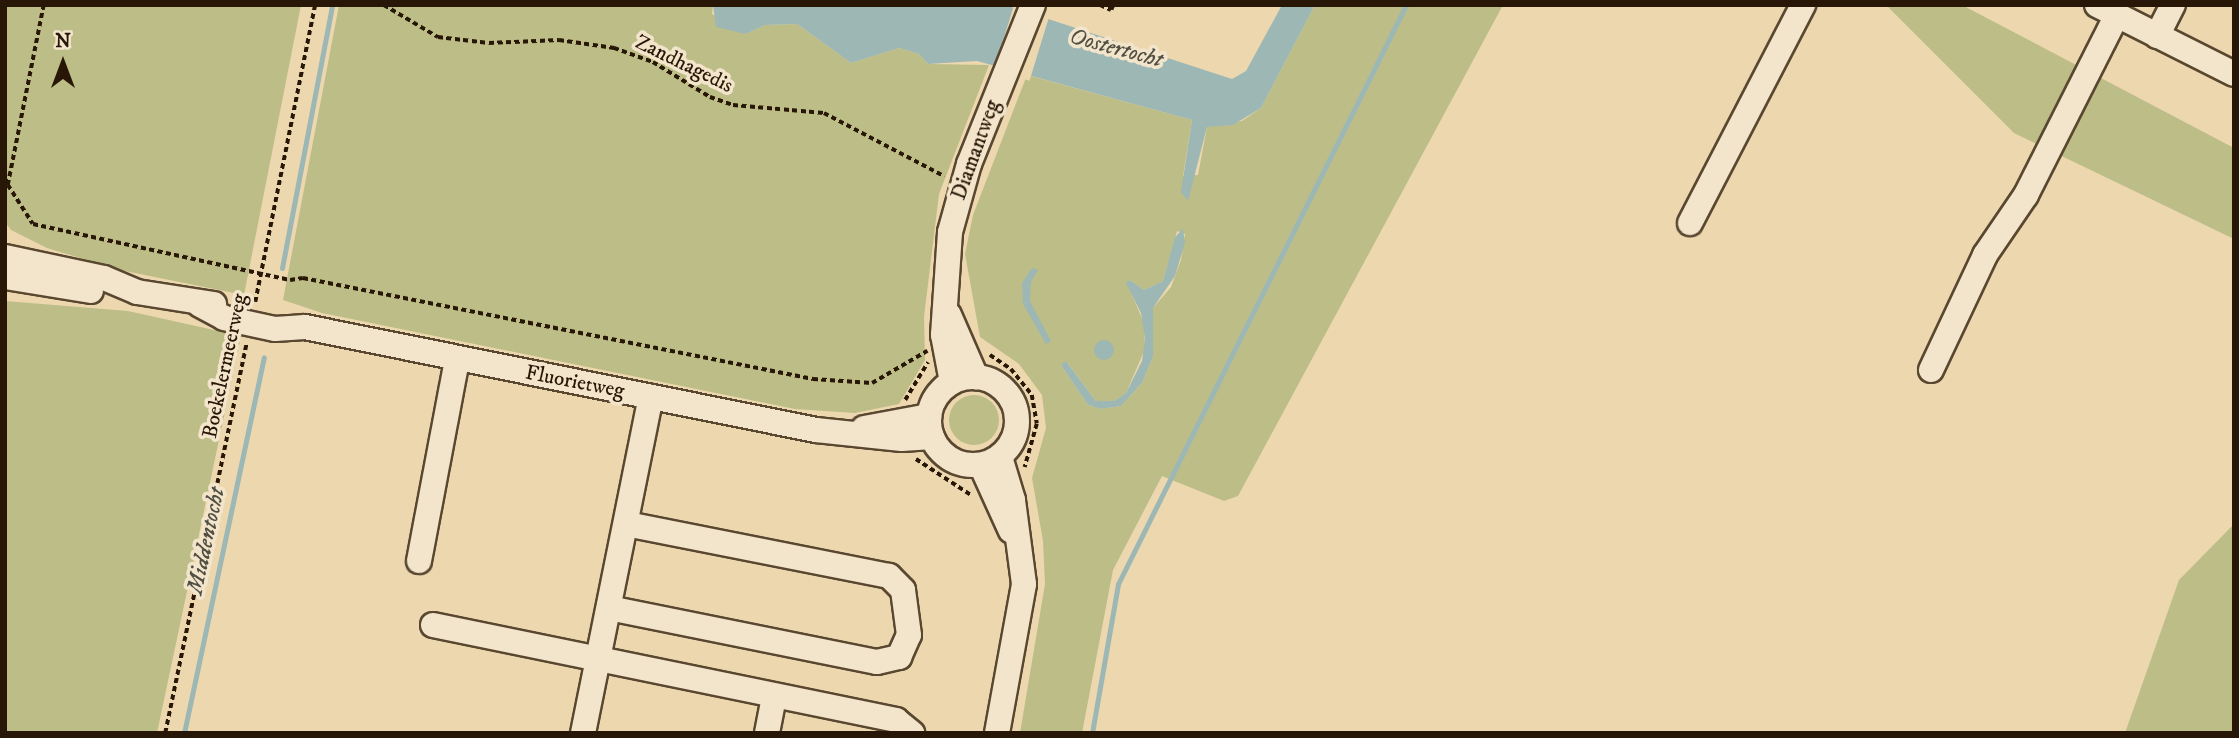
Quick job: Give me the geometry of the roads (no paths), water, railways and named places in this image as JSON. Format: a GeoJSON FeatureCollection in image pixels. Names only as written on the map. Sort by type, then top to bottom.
{"type":"FeatureCollection","features":[{"type":"Feature","properties":{"kind":"street","name":"Diamantweg"},"geometry":{"type":"LineString","coordinates":[[952,382],[943,335],[950,232],[962,184],[1033,5]]}},
{"type":"Feature","properties":{"kind":"street"},"geometry":{"type":"LineString","coordinates":[[1690,223],[1804,5]]}},
{"type":"Feature","properties":{"kind":"street"},"geometry":{"type":"LineString","coordinates":[[2157,36],[2173,5]]}},
{"type":"Feature","properties":{"kind":"street"},"geometry":{"type":"LineString","coordinates":[[1931,370],[1985,255],[2026,195],[2107,10],[2234,74]]}},
{"type":"Feature","properties":{"kind":"street","name":"Fluorietweg"},"geometry":{"type":"LineString","coordinates":[[5,257],[104,278],[137,292],[252,315],[279,313],[305,327],[651,397],[846,432],[930,426]]}},
{"type":"Feature","properties":{"kind":"street","name":"Fluorietweg"},"geometry":{"type":"LineString","coordinates":[[5,277],[103,293],[137,292]]}},
{"type":"Feature","properties":{"kind":"street","name":"Diamantweg"},"geometry":{"type":"LineString","coordinates":[[944,301],[976,377]]}},
{"type":"Feature","properties":{"kind":"street"},"geometry":{"type":"LineString","coordinates":[[419,561],[457,359]]}},
{"type":"Feature","properties":{"kind":"street"},"geometry":{"type":"LineString","coordinates":[[976,377],[1001,386],[1016,409],[1016,436],[990,461],[951,460],[930,426],[934,400],[952,382],[976,377]]}},
{"type":"Feature","properties":{"kind":"street"},"geometry":{"type":"LineString","coordinates":[[583,733],[651,397]]}},
{"type":"Feature","properties":{"kind":"street"},"geometry":{"type":"LineString","coordinates":[[990,461],[1018,545],[1023,595],[997,733]]}},
{"type":"Feature","properties":{"kind":"street"},"geometry":{"type":"LineString","coordinates":[[608,608],[877,662],[899,657],[909,635],[903,590],[889,576],[626,524]]}},
{"type":"Feature","properties":{"kind":"street"},"geometry":{"type":"LineString","coordinates":[[433,625],[774,698],[895,720],[912,733]]}},
{"type":"Feature","properties":{"kind":"street"},"geometry":{"type":"LineString","coordinates":[[767,733],[774,698]]}},
{"type":"Feature","properties":{"kind":"water","name":"Oostertocht"},"geometry":{"type":"Polygon","coordinates":[[[713,5],[1005,5],[1232,79],[1246,71],[1282,5],[1315,5],[1261,108],[1233,125],[1207,127],[1188,201],[1181,192],[1192,120],[977,61],[928,64],[919,54],[899,48],[851,63],[797,24],[765,25],[746,34],[716,27],[713,5]]]}},
{"type":"Feature","properties":{"kind":"water"},"geometry":{"type":"Polygon","coordinates":[[[1183,229],[1185,243],[1175,276],[1153,308],[1153,357],[1142,383],[1121,406],[1101,409],[1088,405],[1061,365],[1066,361],[1096,401],[1114,401],[1126,393],[1142,361],[1145,339],[1141,313],[1126,283],[1130,280],[1144,290],[1163,281],[1175,237],[1183,229]]]}},
{"type":"Feature","properties":{"kind":"water"},"geometry":{"type":"Polygon","coordinates":[[[1032,268],[1038,270],[1031,282],[1030,301],[1051,341],[1046,344],[1023,304],[1022,283],[1032,268]]]}},
{"type":"Feature","properties":{"kind":"water"},"geometry":{"type":"Polygon","coordinates":[[[1104,340],[1111,343],[1114,350],[1111,357],[1104,360],[1097,357],[1094,350],[1097,343],[1104,340]]]}},
{"type":"Feature","properties":{"kind":"waterway"},"geometry":{"type":"LineString","coordinates":[[1092,733],[1118,584],[1406,5]]}},
{"type":"Feature","properties":{"kind":"waterway","name":"Middentocht"},"geometry":{"type":"LineString","coordinates":[[282,268],[332,7]]}},
{"type":"Feature","properties":{"kind":"waterway","name":"Middentocht"},"geometry":{"type":"LineString","coordinates":[[184,733],[264,357]]}}]}
